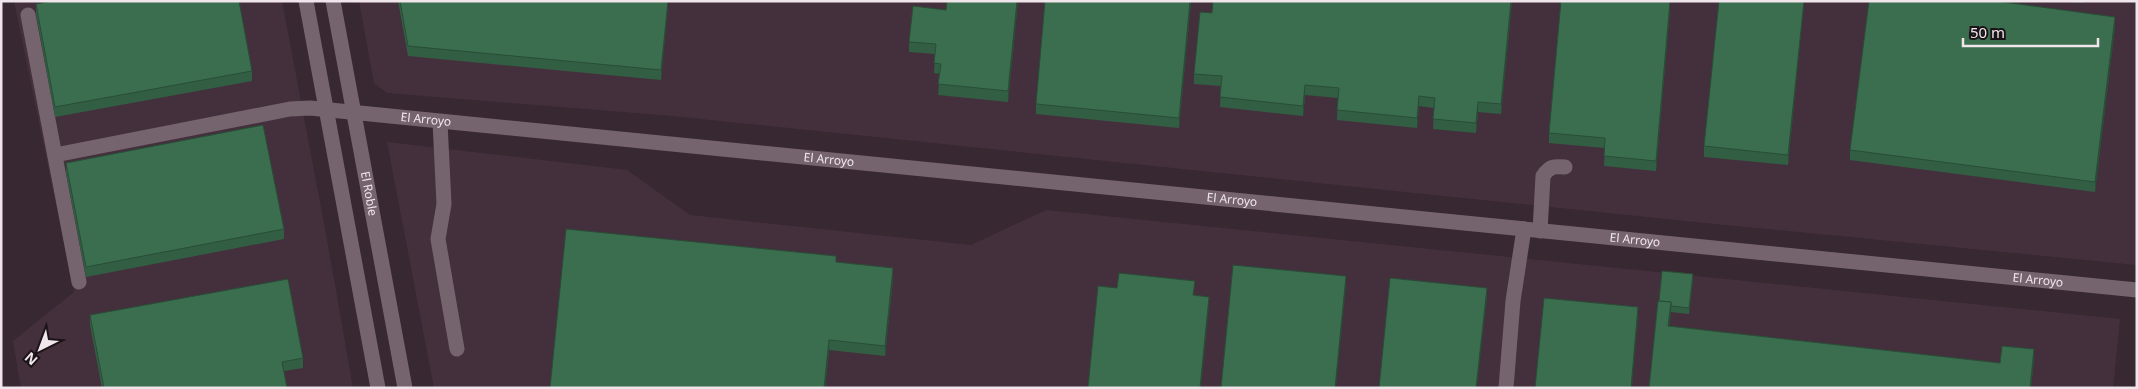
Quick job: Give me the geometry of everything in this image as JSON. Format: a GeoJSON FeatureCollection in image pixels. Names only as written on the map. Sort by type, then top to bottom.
{"type":"FeatureCollection","features":[{"type":"Feature","properties":{"kind":"street"},"geometry":{"type":"LineString","coordinates":[[306,1],[378,388]]}},
{"type":"Feature","properties":{"kind":"street","name":"El Roble"},"geometry":{"type":"LineString","coordinates":[[333,1],[405,388]]}},
{"type":"Feature","properties":{"kind":"street"},"geometry":{"type":"LineString","coordinates":[[28,15],[79,282]]}},
{"type":"Feature","properties":{"kind":"street","name":"El Arroyo"},"geometry":{"type":"LineString","coordinates":[[55,155],[290,109],[327,110],[2137,290]]}},
{"type":"Feature","properties":{"kind":"street"},"geometry":{"type":"LineString","coordinates":[[440,122],[444,204],[438,239],[457,349]]}},
{"type":"Feature","properties":{"kind":"street"},"geometry":{"type":"LineString","coordinates":[[1540,231],[1542,176],[1553,166],[1565,167]]}},
{"type":"Feature","properties":{"kind":"street"},"geometry":{"type":"LineString","coordinates":[[1506,388],[1513,301],[1524,229]]}},
{"type":"Feature","properties":{"kind":"shaded area"},"geometry":{"type":"Polygon","coordinates":[[[14,1],[282,1],[353,388],[21,388],[13,341],[74,292],[14,1]]]}},
{"type":"Feature","properties":{"kind":"shaded area"},"geometry":{"type":"Polygon","coordinates":[[[359,1],[2137,1],[2137,265],[1705,223],[672,116],[387,93],[374,83],[359,1]]]}},
{"type":"Feature","properties":{"kind":"shaded area"},"geometry":{"type":"Polygon","coordinates":[[[387,142],[627,170],[690,215],[971,245],[1046,210],[2120,319],[2113,388],[434,388],[387,142]]]}},
{"type":"Feature","properties":{"kind":"building"},"geometry":{"type":"Polygon","coordinates":[[[53,1],[239,1],[252,71],[55,107],[36,4],[53,1]]]}},
{"type":"Feature","properties":{"kind":"building"},"geometry":{"type":"Polygon","coordinates":[[[400,1],[668,1],[661,70],[408,46],[400,1]]]}},
{"type":"Feature","properties":{"kind":"building"},"geometry":{"type":"Polygon","coordinates":[[[947,1],[1017,1],[1008,91],[938,84],[941,64],[934,63],[936,44],[909,42],[913,6],[946,10],[947,1]]]}},
{"type":"Feature","properties":{"kind":"building"},"geometry":{"type":"Polygon","coordinates":[[[1045,1],[1190,1],[1179,118],[1036,104],[1045,1]]]}},
{"type":"Feature","properties":{"kind":"building"},"geometry":{"type":"Polygon","coordinates":[[[1213,1],[1511,1],[1501,104],[1478,102],[1476,123],[1433,119],[1435,98],[1419,96],[1417,118],[1337,110],[1339,88],[1305,85],[1303,106],[1220,97],[1222,76],[1194,74],[1200,12],[1212,13],[1213,1]]]}},
{"type":"Feature","properties":{"kind":"building"},"geometry":{"type":"Polygon","coordinates":[[[1561,1],[1670,1],[1656,161],[1604,156],[1605,138],[1549,133],[1561,1]]]}},
{"type":"Feature","properties":{"kind":"building"},"geometry":{"type":"Polygon","coordinates":[[[1719,1],[1804,1],[1788,155],[1704,146],[1719,1]]]}},
{"type":"Feature","properties":{"kind":"building"},"geometry":{"type":"Polygon","coordinates":[[[1869,1],[1996,1],[2115,17],[2095,182],[1850,150],[1869,1]]]}},
{"type":"Feature","properties":{"kind":"building"},"geometry":{"type":"Polygon","coordinates":[[[263,125],[284,229],[86,267],[66,163],[263,125]]]}},
{"type":"Feature","properties":{"kind":"building"},"geometry":{"type":"Polygon","coordinates":[[[566,229],[836,256],[836,262],[893,268],[885,346],[829,340],[824,388],[550,388],[566,229]]]}},
{"type":"Feature","properties":{"kind":"building"},"geometry":{"type":"Polygon","coordinates":[[[1233,265],[1346,276],[1335,388],[1221,388],[1233,265]]]}},
{"type":"Feature","properties":{"kind":"building"},"geometry":{"type":"Polygon","coordinates":[[[1662,271],[1693,274],[1689,308],[1671,306],[1671,302],[1659,301],[1662,271]]]}},
{"type":"Feature","properties":{"kind":"building"},"geometry":{"type":"Polygon","coordinates":[[[1119,273],[1195,281],[1193,295],[1209,297],[1200,388],[1088,388],[1098,286],[1117,288],[1119,273]]]}},
{"type":"Feature","properties":{"kind":"building"},"geometry":{"type":"Polygon","coordinates":[[[1390,278],[1487,288],[1476,388],[1379,388],[1390,278]]]}},
{"type":"Feature","properties":{"kind":"building"},"geometry":{"type":"Polygon","coordinates":[[[288,279],[303,358],[282,362],[287,388],[104,388],[90,315],[288,279]]]}},
{"type":"Feature","properties":{"kind":"building"},"geometry":{"type":"Polygon","coordinates":[[[1544,298],[1638,307],[1631,388],[1535,388],[1544,298]]]}},
{"type":"Feature","properties":{"kind":"building"},"geometry":{"type":"Polygon","coordinates":[[[1658,301],[1671,302],[1668,326],[2000,363],[2002,346],[2034,349],[2030,388],[1649,388],[1658,301]]]}}]}
